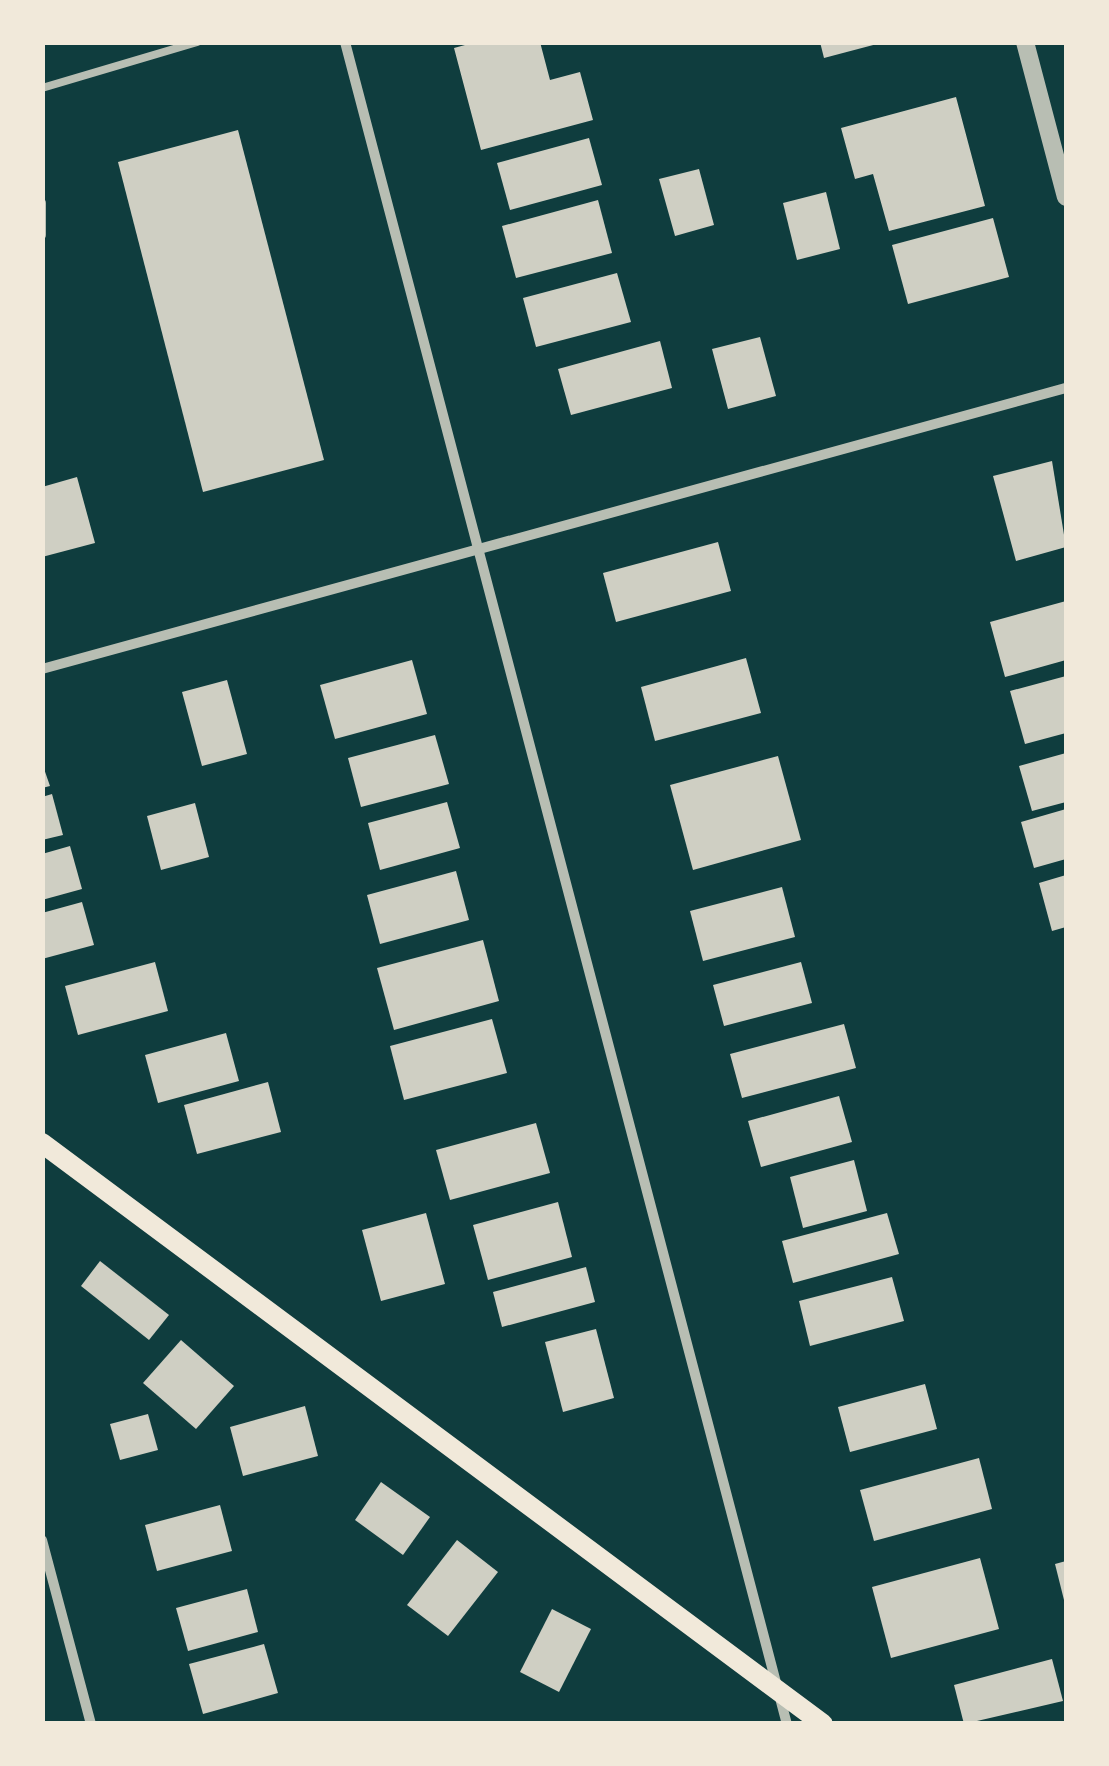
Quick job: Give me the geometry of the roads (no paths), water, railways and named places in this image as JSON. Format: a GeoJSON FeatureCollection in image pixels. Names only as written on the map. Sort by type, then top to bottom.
{"type":"FeatureCollection","features":[{"type":"Feature","properties":{"kind":"main road"},"geometry":{"type":"LineString","coordinates":[[42,1144],[822,1724]]}},
{"type":"Feature","properties":{"kind":"street"},"geometry":{"type":"LineString","coordinates":[[345,42],[787,1724]]}},
{"type":"Feature","properties":{"kind":"street"},"geometry":{"type":"LineString","coordinates":[[1026,42],[1066,197]]}},
{"type":"Feature","properties":{"kind":"street"},"geometry":{"type":"LineString","coordinates":[[42,669],[1066,388]]}},
{"type":"Feature","properties":{"kind":"street"},"geometry":{"type":"LineString","coordinates":[[42,1540],[91,1724]]}},
{"type":"Feature","properties":{"kind":"lane"},"geometry":{"type":"LineString","coordinates":[[42,88],[197,42]]}},
{"type":"Feature","properties":{"kind":"lane"},"geometry":{"type":"LineString","coordinates":[[42,203],[42,235]]}}]}
